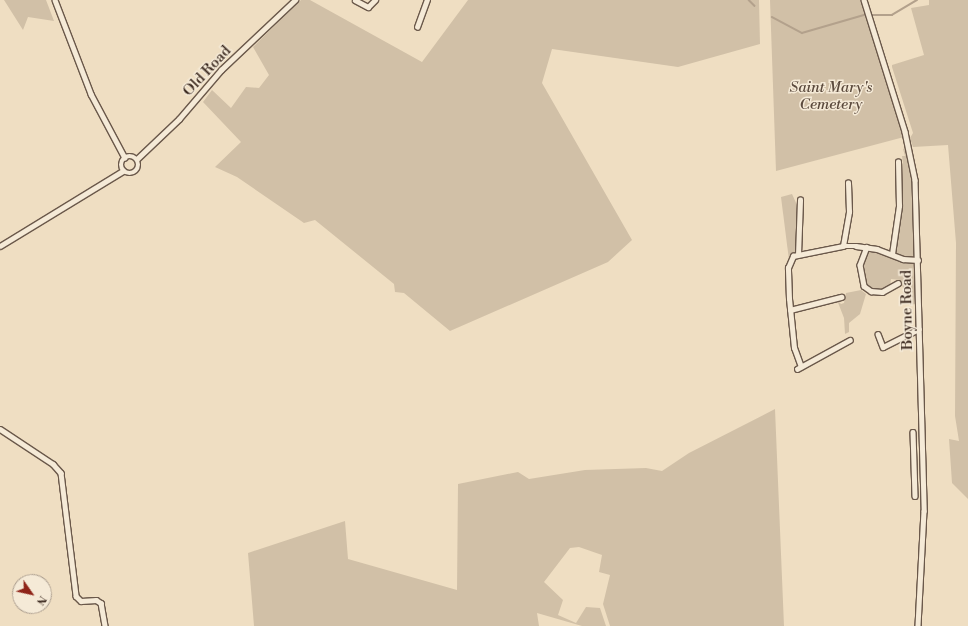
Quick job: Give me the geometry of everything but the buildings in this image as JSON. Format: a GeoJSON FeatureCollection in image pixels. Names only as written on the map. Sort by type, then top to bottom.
{"type":"FeatureCollection","features":[{"type":"Feature","properties":{"kind":"street"},"geometry":{"type":"LineString","coordinates":[[55,0],[91,94],[125,158]]}},
{"type":"Feature","properties":{"kind":"street","name":"Old Road"},"geometry":{"type":"LineString","coordinates":[[138,159],[179,119],[221,70],[295,0]]}},
{"type":"Feature","properties":{"kind":"street"},"geometry":{"type":"LineString","coordinates":[[355,0],[368,6],[375,0]]}},
{"type":"Feature","properties":{"kind":"street"},"geometry":{"type":"LineString","coordinates":[[417,27],[427,0]]}},
{"type":"Feature","properties":{"kind":"street","name":"Boyne Road"},"geometry":{"type":"LineString","coordinates":[[864,0],[910,153],[916,198],[923,548],[918,590],[918,626]]}},
{"type":"Feature","properties":{"kind":"street"},"geometry":{"type":"LineString","coordinates":[[130,156],[138,159],[139,168],[135,173],[127,174],[122,171],[121,164],[125,158],[130,156]]}},
{"type":"Feature","properties":{"kind":"street"},"geometry":{"type":"LineString","coordinates":[[892,254],[899,206],[898,162]]}},
{"type":"Feature","properties":{"kind":"street"},"geometry":{"type":"LineString","coordinates":[[0,246],[122,171]]}},
{"type":"Feature","properties":{"kind":"street"},"geometry":{"type":"LineString","coordinates":[[843,246],[849,212],[848,183]]}},
{"type":"Feature","properties":{"kind":"street"},"geometry":{"type":"LineString","coordinates":[[798,255],[800,200]]}},
{"type":"Feature","properties":{"kind":"street"},"geometry":{"type":"LineString","coordinates":[[850,340],[799,368],[794,348],[790,310],[788,263],[793,256],[843,246],[867,247],[892,254],[903,259],[918,260]]}},
{"type":"Feature","properties":{"kind":"street"},"geometry":{"type":"LineString","coordinates":[[867,247],[860,265],[864,286],[872,291],[882,292],[898,283]]}},
{"type":"Feature","properties":{"kind":"street"},"geometry":{"type":"LineString","coordinates":[[790,310],[841,297]]}},
{"type":"Feature","properties":{"kind":"street"},"geometry":{"type":"LineString","coordinates":[[878,334],[883,347],[919,329]]}},
{"type":"Feature","properties":{"kind":"street"},"geometry":{"type":"LineString","coordinates":[[0,429],[53,464],[61,473],[76,596],[81,601],[96,600],[101,603],[104,626]]}},
{"type":"Feature","properties":{"kind":"street"},"geometry":{"type":"LineString","coordinates":[[913,432],[915,496]]}},
{"type":"Feature","properties":{"kind":"street"},"geometry":{"type":"LineString","coordinates":[[914,462],[922,461]]}},
{"type":"Feature","properties":{"kind":"green space"},"geometry":{"type":"Polygon","coordinates":[[[4,0],[46,0],[54,21],[28,17],[23,30],[4,0]]]}},
{"type":"Feature","properties":{"kind":"green space"},"geometry":{"type":"Polygon","coordinates":[[[301,0],[310,0],[422,62],[468,0],[759,0],[760,44],[678,67],[552,49],[542,83],[632,240],[608,262],[450,331],[404,293],[395,292],[394,284],[315,220],[304,223],[237,177],[215,167],[241,142],[203,102],[212,90],[231,108],[246,87],[259,88],[269,75],[253,47],[301,0]]]}},
{"type":"Feature","properties":{"kind":"green space","name":"Saint Mary's Cemetery"},"geometry":{"type":"Polygon","coordinates":[[[770,0],[860,0],[904,137],[776,171],[770,0]]]}},
{"type":"Feature","properties":{"kind":"green space"},"geometry":{"type":"Polygon","coordinates":[[[929,0],[968,0],[968,499],[952,483],[949,439],[959,441],[955,416],[956,243],[948,145],[913,147],[910,138],[913,133],[892,67],[892,65],[924,55],[911,8],[929,5],[929,0]]]}},
{"type":"Feature","properties":{"kind":"green space"},"geometry":{"type":"Polygon","coordinates":[[[907,148],[913,178],[916,253],[911,257],[898,255],[896,252],[900,218],[900,166],[903,163],[902,156],[905,156],[903,149],[907,148]]]}},
{"type":"Feature","properties":{"kind":"green space"},"geometry":{"type":"Polygon","coordinates":[[[792,194],[797,205],[796,254],[789,260],[781,197],[792,194]]]}},
{"type":"Feature","properties":{"kind":"green space"},"geometry":{"type":"Polygon","coordinates":[[[870,250],[916,265],[915,304],[910,305],[900,280],[891,279],[890,286],[879,290],[871,289],[865,284],[862,266],[870,250]]]}},
{"type":"Feature","properties":{"kind":"green space"},"geometry":{"type":"Polygon","coordinates":[[[861,290],[866,294],[860,314],[849,323],[849,332],[845,334],[844,318],[837,300],[841,304],[844,303],[846,293],[861,290]]]}},
{"type":"Feature","properties":{"kind":"green space"},"geometry":{"type":"Polygon","coordinates":[[[775,409],[784,626],[610,626],[603,604],[610,575],[599,572],[602,555],[579,547],[570,548],[544,582],[563,600],[558,615],[576,623],[586,607],[600,608],[606,626],[582,626],[537,613],[539,626],[254,626],[248,553],[345,521],[348,559],[457,590],[458,484],[518,472],[529,479],[585,470],[646,468],[662,471],[689,453],[775,409]]]}},
{"type":"Feature","properties":{"kind":"waterway"},"geometry":{"type":"LineString","coordinates":[[749,0],[755,6]]}},
{"type":"Feature","properties":{"kind":"waterway"},"geometry":{"type":"LineString","coordinates":[[872,15],[892,15],[917,0]]}},
{"type":"Feature","properties":{"kind":"waterway"},"geometry":{"type":"LineString","coordinates":[[772,17],[802,33],[864,15]]}}]}
